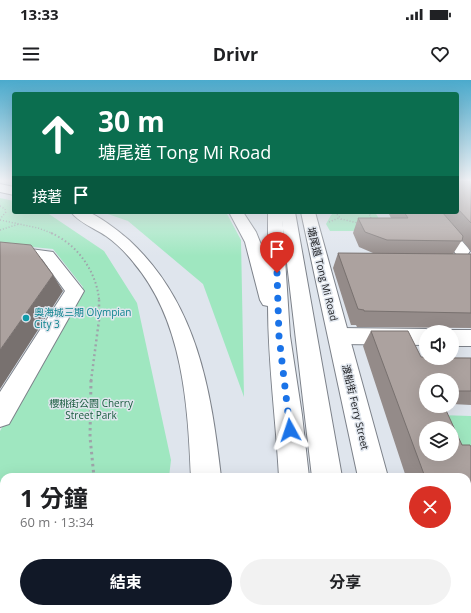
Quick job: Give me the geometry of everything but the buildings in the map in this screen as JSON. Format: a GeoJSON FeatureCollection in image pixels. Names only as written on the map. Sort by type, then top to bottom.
{"type":"FeatureCollection","features":[{"type":"Feature","properties":{"kind":"main road"},"geometry":{"type":"LineString","coordinates":[[81,214],[112,232],[135,253],[150,271],[174,311],[188,346],[200,407],[206,473]]}},
{"type":"Feature","properties":{"kind":"main road"},"geometry":{"type":"LineString","coordinates":[[237,214],[245,226],[260,264],[279,336]]}},
{"type":"Feature","properties":{"kind":"main road"},"geometry":{"type":"LineString","coordinates":[[275,214],[279,336],[289,415],[294,473]]}},
{"type":"Feature","properties":{"kind":"main road"},"geometry":{"type":"LineString","coordinates":[[288,214],[326,473]]}},
{"type":"Feature","properties":{"kind":"main road"},"geometry":{"type":"LineString","coordinates":[[431,214],[461,255]]}},
{"type":"Feature","properties":{"kind":"main road","name":"塘尾道 Tong Mi Road"},"geometry":{"type":"LineString","coordinates":[[314,218],[339,336]]}},
{"type":"Feature","properties":{"kind":"main road"},"geometry":{"type":"LineString","coordinates":[[0,250],[48,255],[75,291],[0,415]]}},
{"type":"Feature","properties":{"kind":"main road"},"geometry":{"type":"LineString","coordinates":[[339,336],[419,337]]}},
{"type":"Feature","properties":{"kind":"main road","name":"渡船街 Ferry Street"},"geometry":{"type":"LineString","coordinates":[[339,336],[372,473]]}},
{"type":"Feature","properties":{"kind":"main road"},"geometry":{"type":"LineString","coordinates":[[459,338],[471,338]]}},
{"type":"Feature","properties":{"kind":"path"},"geometry":{"type":"LineString","coordinates":[[0,206],[5,209],[6,212],[0,219]]}},
{"type":"Feature","properties":{"kind":"path"},"geometry":{"type":"LineString","coordinates":[[336,214],[339,218],[350,222],[362,223]]}},
{"type":"Feature","properties":{"kind":"path"},"geometry":{"type":"LineString","coordinates":[[367,222],[371,217],[369,214]]}},
{"type":"Feature","properties":{"kind":"path"},"geometry":{"type":"LineString","coordinates":[[314,218],[332,222],[339,218]]}},
{"type":"Feature","properties":{"kind":"path"},"geometry":{"type":"LineString","coordinates":[[0,230],[20,224]]}},
{"type":"Feature","properties":{"kind":"path"},"geometry":{"type":"LineString","coordinates":[[94,473],[90,410],[92,367],[100,304],[95,281]]}},
{"type":"Feature","properties":{"kind":"green space","name":"櫻桃街公園 Cherry Street Park"},"geometry":{"type":"Polygon","coordinates":[[[0,206],[12,206],[12,214],[49,214],[104,251],[137,303],[171,460],[169,473],[0,473],[0,431],[83,287],[53,249],[0,244],[0,206]]]}},
{"type":"Feature","properties":{"kind":"green space"},"geometry":{"type":"Polygon","coordinates":[[[108,214],[227,214],[241,240],[244,397],[203,284],[128,221],[108,214]]]}},
{"type":"Feature","properties":{"kind":"green space"},"geometry":{"type":"Polygon","coordinates":[[[376,214],[386,231],[330,231],[326,224],[331,215],[376,214]]]}},
{"type":"Feature","properties":{"kind":"green space"},"geometry":{"type":"Polygon","coordinates":[[[439,415],[471,416],[471,473],[467,473],[459,449],[459,421],[445,421],[439,415]]]}},
{"type":"Feature","properties":{"kind":"place","name":"奧海城三期 Olympian City 3"},"geometry":{"type":"Point","coordinates":[26,318]}},
{"type":"Feature","properties":{"kind":"route"},"geometry":{"type":"LineString","coordinates":[[277,273],[279,336],[290,430]]}}]}
